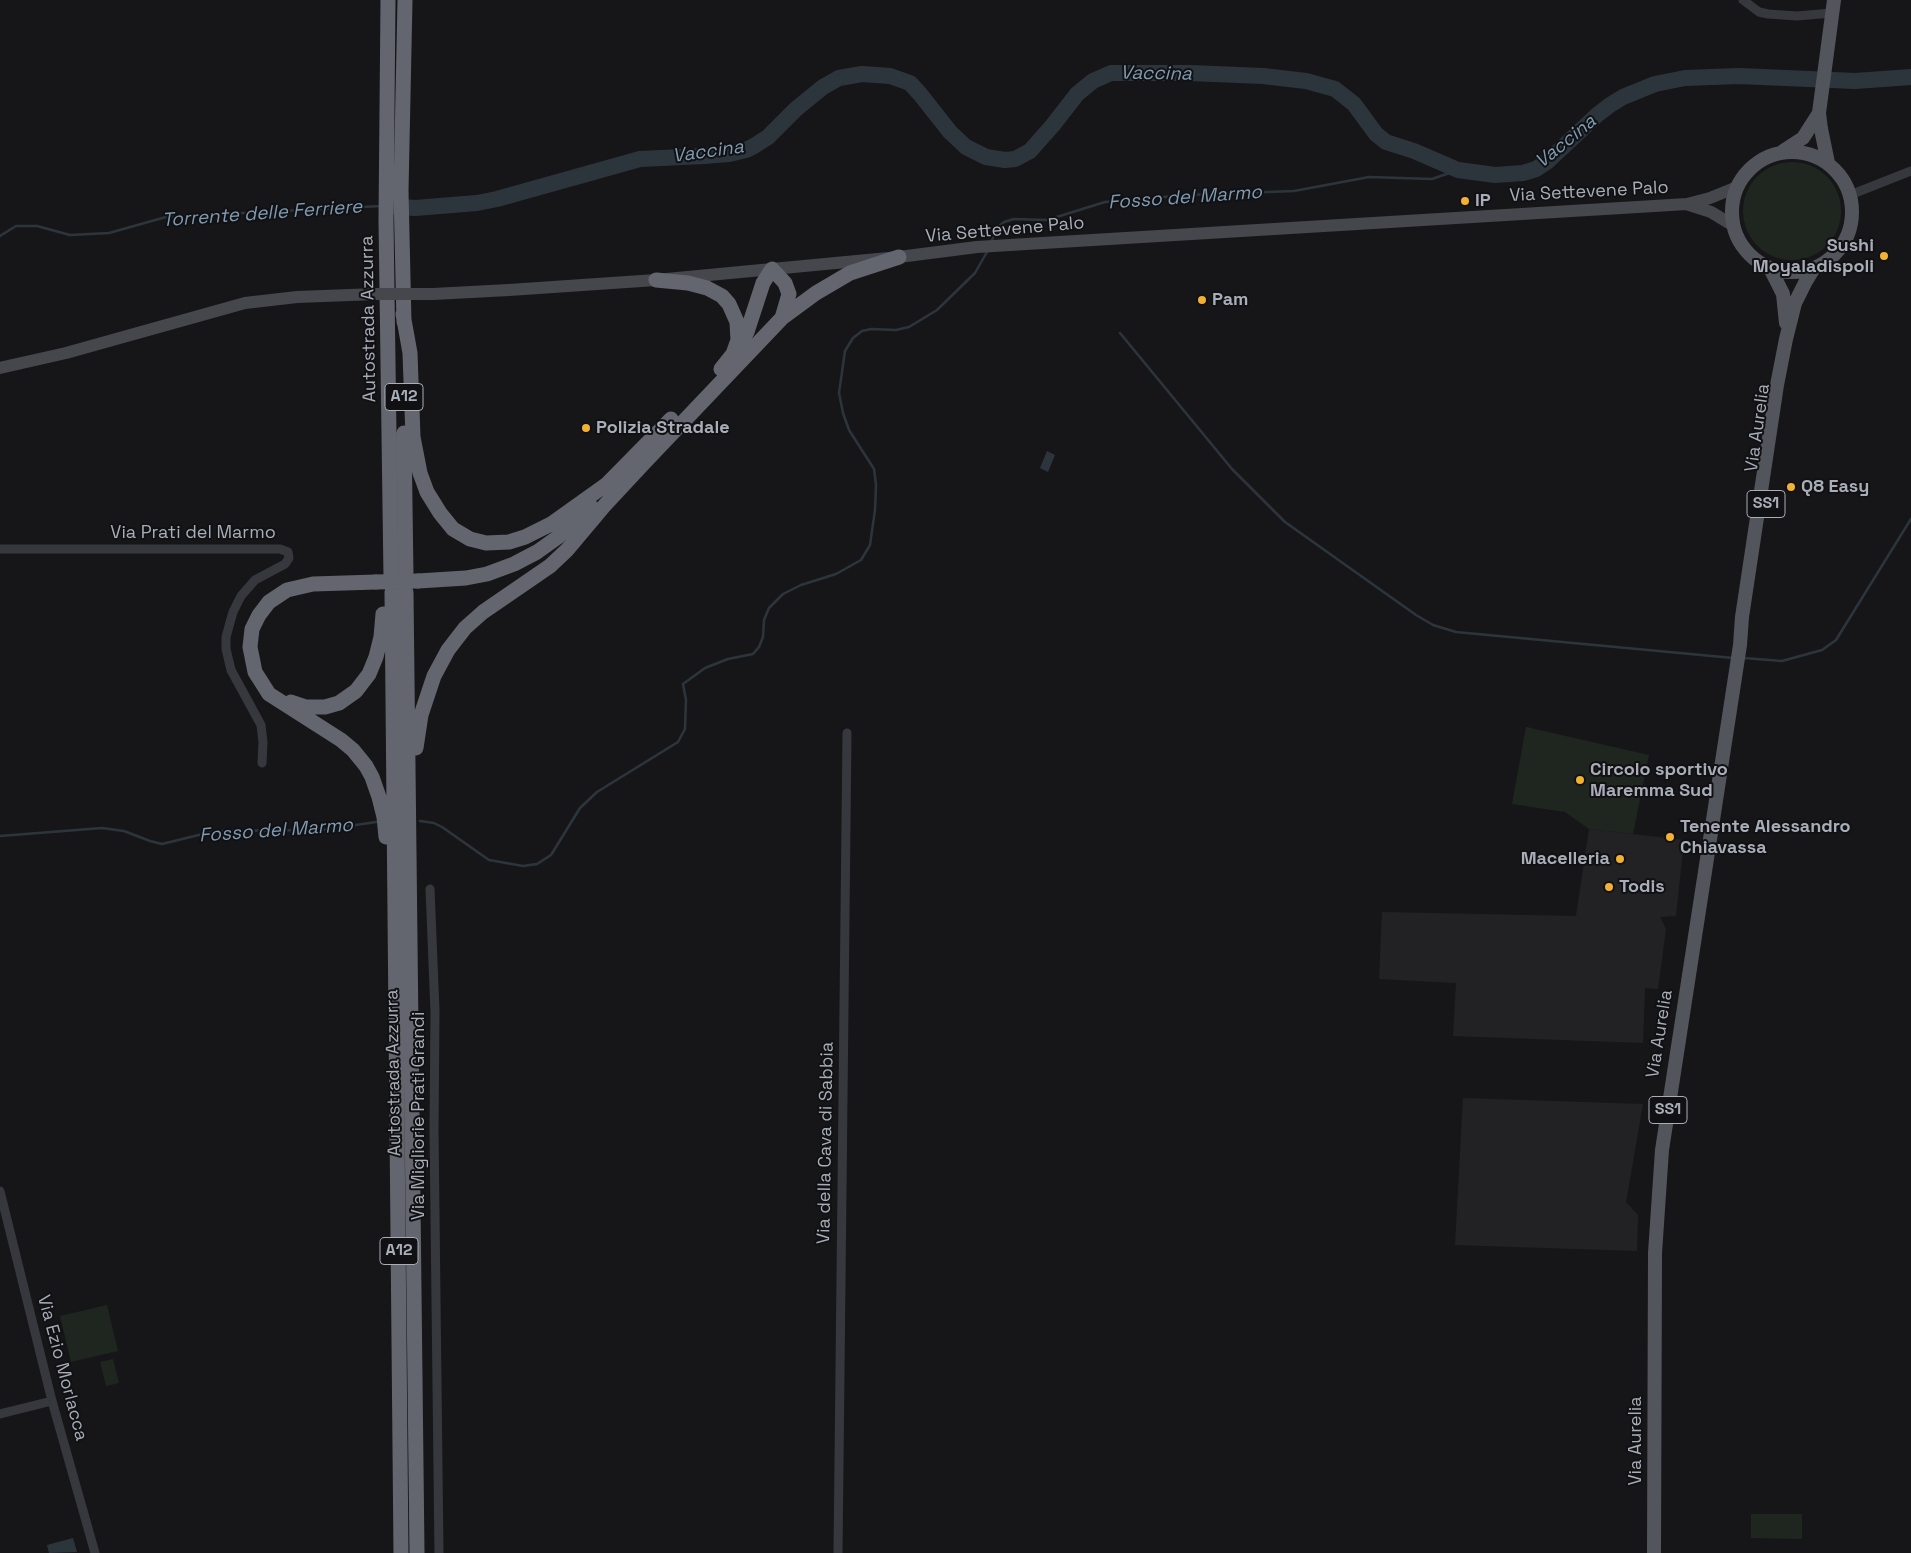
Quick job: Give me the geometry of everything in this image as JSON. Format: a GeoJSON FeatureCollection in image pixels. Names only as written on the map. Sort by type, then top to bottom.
{"type":"FeatureCollection","features":[{"type":"Feature","properties":{"kind":"highway","name":"Autostrada Azzurra"},"geometry":{"type":"LineString","coordinates":[[388,0],[394,191],[402,218],[404,314],[394,584]]}},
{"type":"Feature","properties":{"kind":"highway","name":"Autostrada Azzurra"},"geometry":{"type":"LineString","coordinates":[[401,822],[394,584],[384,417],[388,372],[386,220],[394,191],[405,0]]}},
{"type":"Feature","properties":{"kind":"highway"},"geometry":{"type":"LineString","coordinates":[[404,951],[389,921],[401,822],[415,756],[419,724],[434,676],[448,650],[460,634],[479,615],[556,560],[578,539],[604,506],[782,318],[816,293],[850,272],[899,256]]}},
{"type":"Feature","properties":{"kind":"highway"},"geometry":{"type":"LineString","coordinates":[[394,584],[378,651],[369,674],[356,691],[339,702],[314,708],[299,706],[275,692],[262,677],[257,665],[255,652],[258,628],[270,608],[284,597],[301,590],[324,587],[456,580],[475,577],[520,561],[545,547],[564,532],[608,483],[733,354],[747,332],[764,283],[772,269],[785,283],[789,294],[782,318]]}},
{"type":"Feature","properties":{"kind":"highway"},"geometry":{"type":"LineString","coordinates":[[656,280],[688,282],[702,286],[727,301],[734,313],[738,326],[738,340],[733,354]]}},
{"type":"Feature","properties":{"kind":"highway"},"geometry":{"type":"LineString","coordinates":[[404,314],[410,354],[412,432],[417,462],[430,497],[440,513],[454,528],[466,537],[480,542],[500,542],[519,539],[557,520],[608,483]]}},
{"type":"Feature","properties":{"kind":"highway"},"geometry":{"type":"LineString","coordinates":[[404,951],[415,927],[401,822],[375,784],[362,760],[341,740],[269,694],[255,672],[250,647],[252,629],[259,615],[269,602],[286,590],[313,584],[441,586],[469,583],[509,571],[540,555],[604,506]]}},
{"type":"Feature","properties":{"kind":"highway","name":"Autostrada Azzurra"},"geometry":{"type":"LineString","coordinates":[[401,1553],[404,951]]}},
{"type":"Feature","properties":{"kind":"highway","name":"Autostrada Azzurra"},"geometry":{"type":"LineString","coordinates":[[404,951],[417,1553]]}},
{"type":"Feature","properties":{"kind":"main road","name":"SS1"},"geometry":{"type":"LineString","coordinates":[[1828,163],[1819,113],[1833,6]]}},
{"type":"Feature","properties":{"kind":"main road","name":"SS1"},"geometry":{"type":"LineString","coordinates":[[1780,153],[1797,152],[1813,155],[1828,163],[1842,178],[1850,195],[1853,213],[1850,231],[1842,246],[1830,260],[1800,272],[1785,272],[1770,268],[1754,258],[1741,244],[1734,226],[1732,206],[1737,187],[1748,171],[1762,159],[1780,153],[1803,138],[1819,113]]}},
{"type":"Feature","properties":{"kind":"main road","name":"Via Settevene Palo"},"geometry":{"type":"LineString","coordinates":[[0,368],[42,360],[245,303],[297,297],[509,290],[656,280],[1000,245],[1687,204],[1710,198],[1737,187]]}},
{"type":"Feature","properties":{"kind":"main road","name":"Via Settevene Palo"},"geometry":{"type":"LineString","coordinates":[[1687,204],[1711,212],[1734,226]]}},
{"type":"Feature","properties":{"kind":"main road","name":"Via Aurelia"},"geometry":{"type":"LineString","coordinates":[[1770,268],[1780,288],[1785,304],[1786,339]]}},
{"type":"Feature","properties":{"kind":"main road","name":"Via Aurelia"},"geometry":{"type":"LineString","coordinates":[[1654,1553],[1655,1254],[1660,1177],[1673,1073],[1740,645],[1742,617],[1774,402],[1786,339],[1799,293],[1814,268]]}},
{"type":"Feature","properties":{"kind":"street"},"geometry":{"type":"LineString","coordinates":[[1744,0],[1759,12],[1797,16],[1833,6]]}},
{"type":"Feature","properties":{"kind":"street"},"geometry":{"type":"LineString","coordinates":[[1850,195],[1911,171]]}},
{"type":"Feature","properties":{"kind":"street","name":"Via Prati del Marmo"},"geometry":{"type":"LineString","coordinates":[[0,549],[280,549],[288,552],[289,558],[285,564],[255,580],[241,596],[233,612],[226,641],[232,673],[261,724],[263,742],[262,763]]}},
{"type":"Feature","properties":{"kind":"street","name":"Via della Cava di Sabbia"},"geometry":{"type":"LineString","coordinates":[[838,1553],[847,733]]}},
{"type":"Feature","properties":{"kind":"street","name":"Via Migliorie Prati Grandi"},"geometry":{"type":"LineString","coordinates":[[430,890],[436,1011],[434,1130],[439,1553]]}},
{"type":"Feature","properties":{"kind":"street","name":"Via Ezio Morlacca"},"geometry":{"type":"LineString","coordinates":[[0,1190],[52,1401],[95,1553]]}},
{"type":"Feature","properties":{"kind":"street"},"geometry":{"type":"LineString","coordinates":[[0,1414],[52,1401]]}},
{"type":"Feature","properties":{"kind":"shaded area"},"geometry":{"type":"Polygon","coordinates":[[[1792,162],[1811,166],[1826,177],[1837,192],[1841,211],[1837,230],[1826,245],[1811,256],[1792,260],[1773,256],[1758,245],[1747,230],[1743,211],[1747,192],[1758,177],[1773,166],[1792,162]]]}},
{"type":"Feature","properties":{"kind":"shaded area"},"geometry":{"type":"Polygon","coordinates":[[[1047,451],[1055,455],[1048,472],[1040,468],[1047,451]]]}},
{"type":"Feature","properties":{"kind":"shaded area","name":"Circolo sportivo Maremma Sud"},"geometry":{"type":"Polygon","coordinates":[[[1526,727],[1649,755],[1633,834],[1589,829],[1565,812],[1512,804],[1526,727]]]}},
{"type":"Feature","properties":{"kind":"shaded area"},"geometry":{"type":"Polygon","coordinates":[[[1589,829],[1684,840],[1676,916],[1660,917],[1666,929],[1658,989],[1645,988],[1643,1043],[1453,1036],[1456,983],[1379,979],[1382,912],[1576,916],[1589,829]]]}},
{"type":"Feature","properties":{"kind":"shaded area"},"geometry":{"type":"Polygon","coordinates":[[[1463,1098],[1643,1104],[1626,1202],[1638,1215],[1637,1251],[1455,1245],[1463,1098]]]}},
{"type":"Feature","properties":{"kind":"shaded area"},"geometry":{"type":"Polygon","coordinates":[[[107,1305],[118,1351],[71,1362],[60,1316],[107,1305]]]}},
{"type":"Feature","properties":{"kind":"shaded area"},"geometry":{"type":"Polygon","coordinates":[[[113,1359],[119,1383],[106,1386],[100,1362],[113,1359]]]}},
{"type":"Feature","properties":{"kind":"shaded area"},"geometry":{"type":"Polygon","coordinates":[[[1751,1514],[1802,1514],[1802,1539],[1751,1538],[1751,1514]]]}},
{"type":"Feature","properties":{"kind":"shaded area"},"geometry":{"type":"Polygon","coordinates":[[[73,1538],[77,1552],[49,1553],[47,1545],[73,1538]]]}},
{"type":"Feature","properties":{"kind":"waterway","name":"Vaccina"},"geometry":{"type":"LineString","coordinates":[[388,206],[415,208],[477,203],[640,159],[729,154],[746,150],[768,137],[796,109],[823,87],[839,78],[862,74],[890,76],[910,83],[950,132],[966,147],[986,157],[1005,160],[1015,159],[1030,151],[1077,94],[1093,81],[1111,73],[1190,73],[1263,76],[1306,81],[1335,89],[1354,104],[1376,134],[1386,142],[1414,151],[1458,170],[1495,175],[1523,173],[1536,169],[1548,161],[1610,105],[1623,97],[1655,84],[1685,78],[1739,76],[1855,81],[1911,77]]}},
{"type":"Feature","properties":{"kind":"waterway","name":"Fosso del Marmo"},"geometry":{"type":"LineString","coordinates":[[991,242],[998,227],[1004,222],[1014,219],[1047,220],[1105,202],[1187,195],[1294,191],[1369,177],[1432,179],[1458,170]]}},
{"type":"Feature","properties":{"kind":"waterway","name":"Torrente delle Ferriere"},"geometry":{"type":"LineString","coordinates":[[0,236],[16,226],[37,226],[70,235],[109,233],[166,217],[381,206]]}},
{"type":"Feature","properties":{"kind":"waterway","name":"Fosso del Marmo"},"geometry":{"type":"LineString","coordinates":[[420,821],[434,823],[442,827],[489,860],[523,866],[537,864],[551,855],[580,808],[597,792],[678,742],[685,729],[686,700],[683,684],[705,668],[728,659],[753,654],[759,647],[763,637],[764,620],[769,608],[783,594],[801,585],[836,574],[861,560],[870,545],[876,485],[874,469],[849,430],[843,413],[839,393],[845,351],[853,338],[862,331],[871,329],[896,330],[909,327],[937,310],[975,273],[987,252]]}},
{"type":"Feature","properties":{"kind":"waterway"},"geometry":{"type":"LineString","coordinates":[[1120,333],[1232,469],[1285,522],[1416,615],[1433,625],[1456,632],[1733,658]]}},
{"type":"Feature","properties":{"kind":"waterway"},"geometry":{"type":"LineString","coordinates":[[1744,658],[1782,661],[1822,650],[1836,640],[1911,519]]}},
{"type":"Feature","properties":{"kind":"waterway","name":"Fosso del Marmo"},"geometry":{"type":"LineString","coordinates":[[0,836],[102,828],[124,831],[162,844],[215,831],[322,830],[376,822]]}},
{"type":"Feature","properties":{"kind":"place","name":"IP"},"geometry":{"type":"Point","coordinates":[1465,201]}},
{"type":"Feature","properties":{"kind":"place","name":"Sushi Moyaladispoli"},"geometry":{"type":"Point","coordinates":[1884,256]}},
{"type":"Feature","properties":{"kind":"place","name":"Pam"},"geometry":{"type":"Point","coordinates":[1202,300]}},
{"type":"Feature","properties":{"kind":"place","name":"Polizia Stradale"},"geometry":{"type":"Point","coordinates":[586,428]}},
{"type":"Feature","properties":{"kind":"place","name":"Q8 Easy"},"geometry":{"type":"Point","coordinates":[1791,487]}},
{"type":"Feature","properties":{"kind":"place","name":"Circolo sportivo Maremma Sud"},"geometry":{"type":"Point","coordinates":[1580,780]}},
{"type":"Feature","properties":{"kind":"place","name":"Tenente Alessandro Chiavassa"},"geometry":{"type":"Point","coordinates":[1670,837]}},
{"type":"Feature","properties":{"kind":"place","name":"Macelleria"},"geometry":{"type":"Point","coordinates":[1620,859]}},
{"type":"Feature","properties":{"kind":"place","name":"Todis"},"geometry":{"type":"Point","coordinates":[1609,887]}}]}
